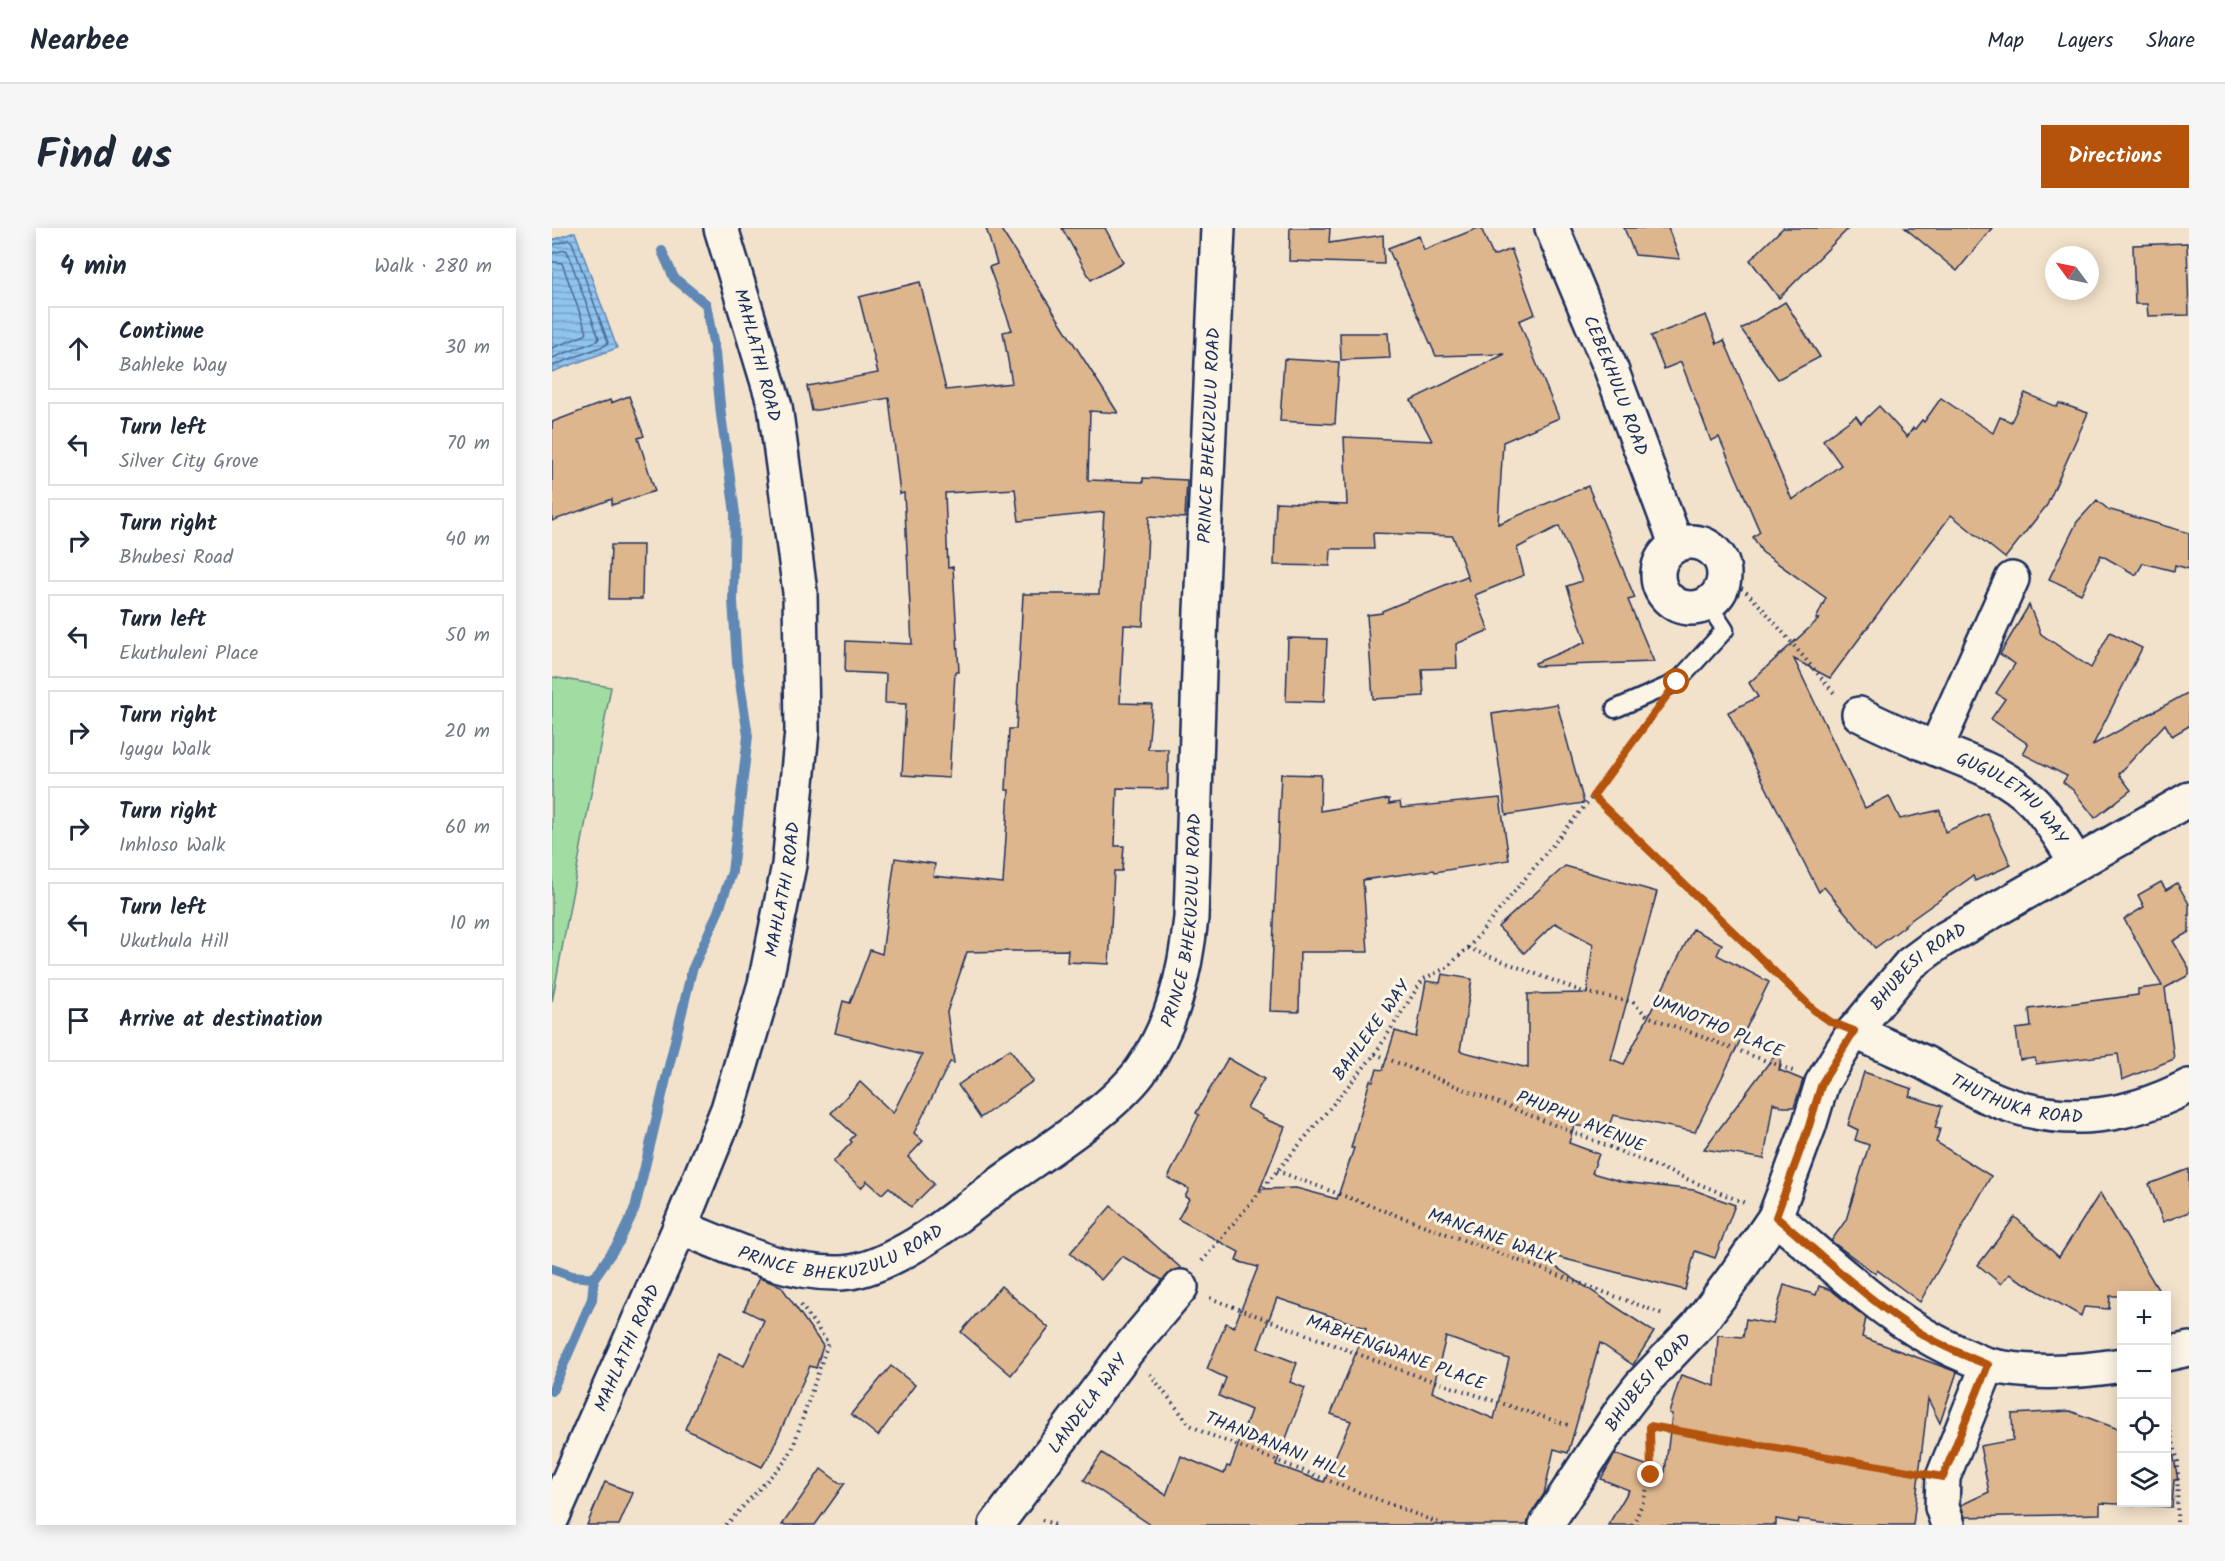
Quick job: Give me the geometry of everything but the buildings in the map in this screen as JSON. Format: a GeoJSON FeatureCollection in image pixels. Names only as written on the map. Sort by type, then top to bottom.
{"type":"FeatureCollection","features":[{"type":"Feature","properties":{"kind":"street","name":"MAHLATHI ROAD"},"geometry":{"type":"LineString","coordinates":[[552,1518],[680,1227],[728,1109],[765,984],[789,865],[802,731],[800,592],[775,406],[721,228]]}},
{"type":"Feature","properties":{"kind":"street","name":"PRINCE BHEKUZULU ROAD"},"geometry":{"type":"LineString","coordinates":[[680,1227],[772,1262],[813,1271],[842,1273],[869,1268],[899,1254],[1091,1118],[1121,1093],[1161,1040],[1186,962],[1191,918],[1218,228]]}},
{"type":"Feature","properties":{"kind":"street","name":"CEBEKHULU ROAD"},"geometry":{"type":"LineString","coordinates":[[1552,228],[1611,369],[1677,544]]}},
{"type":"Feature","properties":{"kind":"street"},"geometry":{"type":"LineString","coordinates":[[1691,541],[1706,544],[1717,553],[1724,566],[1716,592],[1693,608],[1678,606],[1666,597],[1658,583],[1658,567],[1665,554],[1677,544],[1691,541]]}},
{"type":"Feature","properties":{"kind":"street","name":"GUGULETHU WAY"},"geometry":{"type":"LineString","coordinates":[[1936,748],[2012,579]]}},
{"type":"Feature","properties":{"kind":"street","name":"GUGULETHU WAY"},"geometry":{"type":"LineString","coordinates":[[1859,714],[1985,768],[2033,801],[2051,823],[2076,862]]}},
{"type":"Feature","properties":{"kind":"street","name":"BHUBESI ROAD"},"geometry":{"type":"LineString","coordinates":[[1546,1525],[1604,1436],[1640,1386],[1698,1325],[1776,1217],[1822,1083],[1854,1031],[1910,964],[1941,941],[2189,799]]}},
{"type":"Feature","properties":{"kind":"street","name":"THUTHUKA ROAD"},"geometry":{"type":"LineString","coordinates":[[1854,1031],[1911,1056],[1985,1095],[2042,1114],[2068,1118],[2101,1115],[2127,1110],[2169,1096],[2189,1086]]}},
{"type":"Feature","properties":{"kind":"street"},"geometry":{"type":"LineString","coordinates":[[1776,1217],[1893,1314],[1922,1334],[1953,1350],[1988,1365],[2049,1372],[2117,1365]]}},
{"type":"Feature","properties":{"kind":"street","name":"LANDELA WAY"},"geometry":{"type":"LineString","coordinates":[[996,1525],[1127,1351],[1181,1287]]}},
{"type":"Feature","properties":{"kind":"street"},"geometry":{"type":"LineString","coordinates":[[2171,1353],[2189,1349]]}},
{"type":"Feature","properties":{"kind":"street"},"geometry":{"type":"LineString","coordinates":[[1948,1525],[1942,1507],[1943,1477],[1988,1365]]}},
{"type":"Feature","properties":{"kind":"lane"},"geometry":{"type":"LineString","coordinates":[[1615,709],[1677,682],[1725,630],[1716,592]]}},
{"type":"Feature","properties":{"kind":"path"},"geometry":{"type":"LineString","coordinates":[[1716,592],[1743,589],[1763,609],[1837,697],[1859,714]]}},
{"type":"Feature","properties":{"kind":"path","name":"BAHLEKE WAY"},"geometry":{"type":"LineString","coordinates":[[1181,1287],[1375,1054],[1424,979],[1446,968],[1468,948],[1593,796],[1677,682]]}},
{"type":"Feature","properties":{"kind":"path"},"geometry":{"type":"LineString","coordinates":[[1593,796],[1814,1010],[1831,1022],[1854,1031]]}},
{"type":"Feature","properties":{"kind":"path","name":"UMNOTHO PLACE"},"geometry":{"type":"LineString","coordinates":[[1468,948],[1583,992],[1633,1002],[1647,1016],[1822,1083]]}},
{"type":"Feature","properties":{"kind":"path","name":"PHUPHU AVENUE"},"geometry":{"type":"LineString","coordinates":[[1375,1054],[1595,1141],[1776,1217]]}},
{"type":"Feature","properties":{"kind":"path","name":"MANCANE WALK"},"geometry":{"type":"LineString","coordinates":[[1277,1172],[1507,1254],[1640,1306],[1698,1325]]}},
{"type":"Feature","properties":{"kind":"path"},"geometry":{"type":"LineString","coordinates":[[726,1525],[786,1460],[792,1450],[828,1343],[772,1262]]}},
{"type":"Feature","properties":{"kind":"path","name":"MABHENGWANE PLACE"},"geometry":{"type":"LineString","coordinates":[[1181,1287],[1403,1371],[1604,1436]]}},
{"type":"Feature","properties":{"kind":"path","name":"THANDANANI HILL"},"geometry":{"type":"LineString","coordinates":[[1127,1351],[1151,1375],[1190,1425],[1444,1525]]}},
{"type":"Feature","properties":{"kind":"path"},"geometry":{"type":"LineString","coordinates":[[1633,1525],[1651,1475],[1650,1426],[1943,1477]]}},
{"type":"Feature","properties":{"kind":"path"},"geometry":{"type":"LineString","coordinates":[[2171,1434],[2178,1462],[2177,1525]]}},
{"type":"Feature","properties":{"kind":"green space"},"geometry":{"type":"Polygon","coordinates":[[[552,677],[611,687],[552,1002],[552,677]]]}},
{"type":"Feature","properties":{"kind":"water"},"geometry":{"type":"Polygon","coordinates":[[[575,232],[617,348],[552,372],[552,240],[575,232]]]}},
{"type":"Feature","properties":{"kind":"waterway"},"geometry":{"type":"LineString","coordinates":[[552,1391],[592,1299],[594,1278],[619,1242],[635,1208],[692,970],[718,912],[732,872],[748,736],[737,663],[733,601],[735,513],[715,353],[706,304],[674,278],[662,251]]}},
{"type":"Feature","properties":{"kind":"waterway"},"geometry":{"type":"LineString","coordinates":[[552,1269],[572,1276],[594,1278]]}},
{"type":"Feature","properties":{"kind":"route"},"geometry":{"type":"LineString","coordinates":[[1651,1475],[1650,1426],[1943,1477],[1988,1365],[1922,1334],[1884,1308],[1776,1217],[1822,1083],[1854,1031],[1831,1022],[1814,1010],[1593,796],[1677,682]]}}]}
